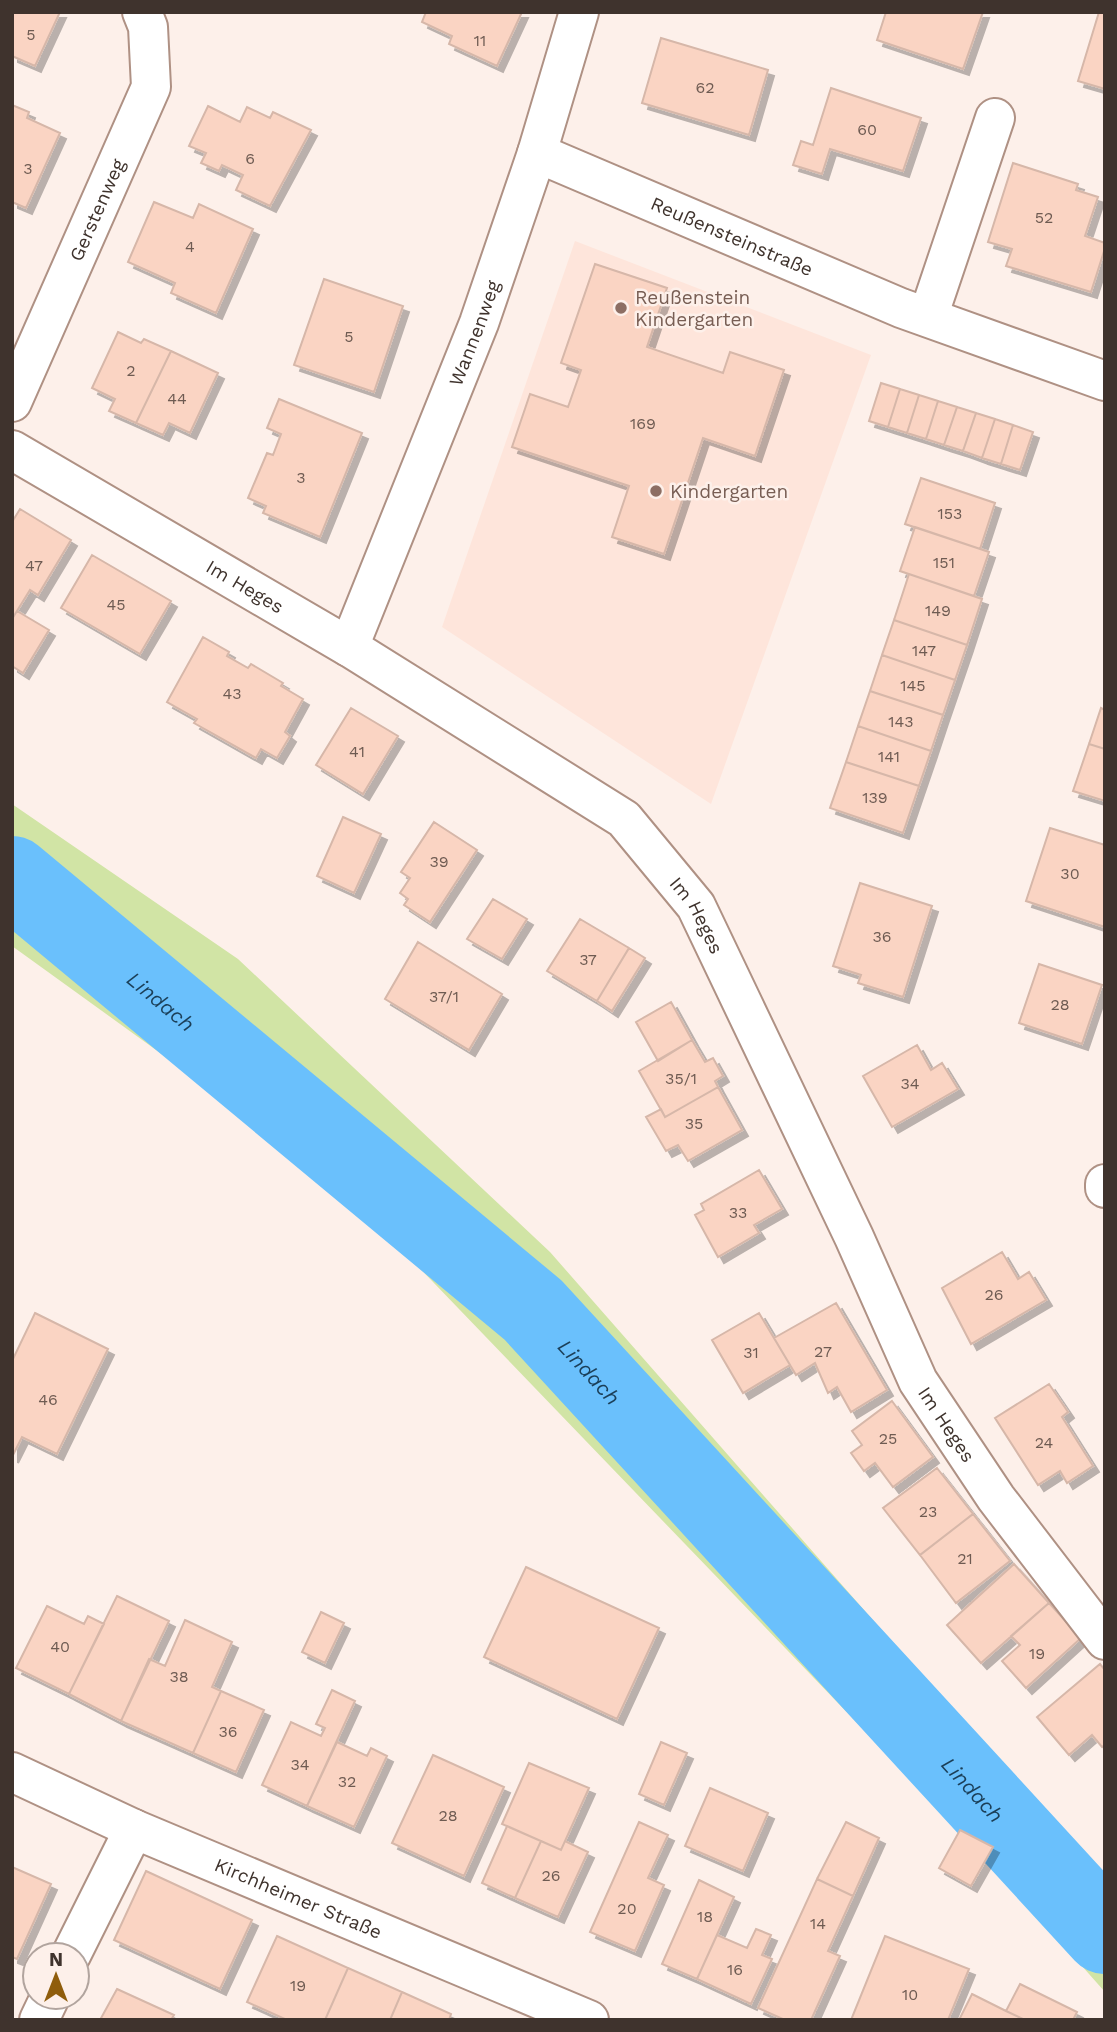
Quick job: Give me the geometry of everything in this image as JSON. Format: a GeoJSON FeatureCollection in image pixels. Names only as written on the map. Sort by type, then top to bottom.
{"type":"FeatureCollection","features":[{"type":"Feature","properties":{"kind":"street","name":"Gerstenweg"},"geometry":{"type":"LineString","coordinates":[[12,402],[151,87],[149,27],[142,12]]}},
{"type":"Feature","properties":{"kind":"street","name":"Wannenweg"},"geometry":{"type":"LineString","coordinates":[[349,647],[479,323],[537,153],[579,12]]}},
{"type":"Feature","properties":{"kind":"street"},"geometry":{"type":"LineString","coordinates":[[928,317],[995,118]]}},
{"type":"Feature","properties":{"kind":"street","name":"Reußensteinstraße"},"geometry":{"type":"LineString","coordinates":[[537,153],[928,317],[1105,381]]}},
{"type":"Feature","properties":{"kind":"street","name":"Im Heges"},"geometry":{"type":"LineString","coordinates":[[12,450],[349,647],[624,820],[677,880],[696,906],[854,1237],[918,1381],[996,1498],[1105,1640]]}},
{"type":"Feature","properties":{"kind":"street","name":"Kirchheimer Straße"},"geometry":{"type":"LineString","coordinates":[[12,1772],[134,1829],[589,2020]]}},
{"type":"Feature","properties":{"kind":"street"},"geometry":{"type":"LineString","coordinates":[[78,1941],[134,1829]]}},
{"type":"Feature","properties":{"kind":"shaded area","name":"Kindergarten"},"geometry":{"type":"Polygon","coordinates":[[[575,241],[871,355],[711,804],[442,627],[575,241]]]}},
{"type":"Feature","properties":{"kind":"green space"},"geometry":{"type":"Polygon","coordinates":[[[12,804],[238,959],[550,1252],[971,1732],[913,1781],[332,1177],[12,946],[12,804]]]}},
{"type":"Feature","properties":{"kind":"green space"},"geometry":{"type":"Polygon","coordinates":[[[1105,1946],[1105,1992],[1081,1965],[1105,1946]]]}},
{"type":"Feature","properties":{"kind":"building"},"geometry":{"type":"Polygon","coordinates":[[[12,12],[60,12],[35,66],[12,56],[12,12]]]}},
{"type":"Feature","properties":{"kind":"building"},"geometry":{"type":"Polygon","coordinates":[[[426,12],[522,12],[497,66],[449,44],[452,36],[422,22],[426,12]]]}},
{"type":"Feature","properties":{"kind":"building"},"geometry":{"type":"Polygon","coordinates":[[[886,12],[983,12],[963,69],[877,40],[886,12]]]}},
{"type":"Feature","properties":{"kind":"building"},"geometry":{"type":"Polygon","coordinates":[[[1099,12],[1105,12],[1105,89],[1078,81],[1099,12]]]}},
{"type":"Feature","properties":{"kind":"building"},"geometry":{"type":"Polygon","coordinates":[[[661,38],[768,70],[749,135],[642,103],[661,38]]]}},
{"type":"Feature","properties":{"kind":"building"},"geometry":{"type":"Polygon","coordinates":[[[831,88],[921,118],[903,171],[830,149],[822,174],[793,165],[801,141],[813,145],[831,88]]]}},
{"type":"Feature","properties":{"kind":"building"},"geometry":{"type":"Polygon","coordinates":[[[12,105],[29,112],[27,118],[60,133],[26,208],[12,202],[12,105]]]}},
{"type":"Feature","properties":{"kind":"building"},"geometry":{"type":"Polygon","coordinates":[[[208,106],[240,122],[247,107],[270,118],[273,112],[311,130],[270,206],[236,190],[243,175],[222,165],[219,171],[201,163],[206,153],[189,146],[208,106]]]}},
{"type":"Feature","properties":{"kind":"building"},"geometry":{"type":"Polygon","coordinates":[[[1013,163],[1078,184],[1076,190],[1098,197],[1085,236],[1105,243],[1105,248],[1091,292],[1006,266],[1012,249],[988,242],[1013,163]]]}},
{"type":"Feature","properties":{"kind":"building"},"geometry":{"type":"Polygon","coordinates":[[[154,202],[193,218],[199,204],[253,229],[216,313],[171,293],[175,283],[128,262],[154,202]]]}},
{"type":"Feature","properties":{"kind":"building"},"geometry":{"type":"Polygon","coordinates":[[[595,264],[667,288],[647,347],[723,373],[730,352],[784,370],[755,456],[703,438],[664,554],[612,537],[629,486],[512,447],[530,394],[568,407],[581,370],[561,363],[595,264]]]}},
{"type":"Feature","properties":{"kind":"building"},"geometry":{"type":"Polygon","coordinates":[[[324,279],[403,306],[374,392],[294,365],[324,279]]]}},
{"type":"Feature","properties":{"kind":"building"},"geometry":{"type":"Polygon","coordinates":[[[118,332],[141,343],[144,339],[171,351],[136,423],[109,411],[115,399],[92,388],[118,332]]]}},
{"type":"Feature","properties":{"kind":"building"},"geometry":{"type":"Polygon","coordinates":[[[171,351],[218,373],[190,433],[169,423],[163,435],[136,423],[171,351]]]}},
{"type":"Feature","properties":{"kind":"building"},"geometry":{"type":"Polygon","coordinates":[[[881,383],[900,389],[888,427],[869,421],[881,383]]]}},
{"type":"Feature","properties":{"kind":"building"},"geometry":{"type":"Polygon","coordinates":[[[900,389],[919,395],[907,433],[888,427],[900,389]]]}},
{"type":"Feature","properties":{"kind":"building"},"geometry":{"type":"Polygon","coordinates":[[[919,395],[938,401],[926,439],[907,433],[919,395]]]}},
{"type":"Feature","properties":{"kind":"building"},"geometry":{"type":"Polygon","coordinates":[[[279,399],[362,433],[320,537],[263,513],[266,506],[248,498],[267,453],[273,455],[281,434],[267,428],[279,399]]]}},
{"type":"Feature","properties":{"kind":"building"},"geometry":{"type":"Polygon","coordinates":[[[938,401],[957,407],[944,445],[926,439],[938,401]]]}},
{"type":"Feature","properties":{"kind":"building"},"geometry":{"type":"Polygon","coordinates":[[[957,407],[976,413],[963,451],[944,445],[957,407]]]}},
{"type":"Feature","properties":{"kind":"building"},"geometry":{"type":"Polygon","coordinates":[[[976,413],[995,419],[982,458],[963,451],[976,413]]]}},
{"type":"Feature","properties":{"kind":"building"},"geometry":{"type":"Polygon","coordinates":[[[995,419],[1013,425],[1001,464],[982,458],[995,419]]]}},
{"type":"Feature","properties":{"kind":"building"},"geometry":{"type":"Polygon","coordinates":[[[1013,425],[1033,432],[1020,470],[1001,464],[1013,425]]]}},
{"type":"Feature","properties":{"kind":"building"},"geometry":{"type":"Polygon","coordinates":[[[921,478],[995,503],[980,549],[905,524],[921,478]]]}},
{"type":"Feature","properties":{"kind":"building"},"geometry":{"type":"Polygon","coordinates":[[[20,509],[71,540],[38,595],[30,590],[12,619],[12,522],[20,509]]]}},
{"type":"Feature","properties":{"kind":"building"},"geometry":{"type":"Polygon","coordinates":[[[915,527],[989,552],[974,596],[900,571],[915,527]]]}},
{"type":"Feature","properties":{"kind":"building"},"geometry":{"type":"Polygon","coordinates":[[[92,555],[171,601],[140,654],[61,608],[92,555]]]}},
{"type":"Feature","properties":{"kind":"building"},"geometry":{"type":"Polygon","coordinates":[[[909,574],[982,599],[967,645],[894,620],[909,574]]]}},
{"type":"Feature","properties":{"kind":"building"},"geometry":{"type":"Polygon","coordinates":[[[17,611],[49,630],[23,673],[12,666],[12,619],[17,611]]]}},
{"type":"Feature","properties":{"kind":"building"},"geometry":{"type":"Polygon","coordinates":[[[894,620],[967,645],[955,680],[882,655],[894,620]]]}},
{"type":"Feature","properties":{"kind":"building"},"geometry":{"type":"Polygon","coordinates":[[[203,637],[229,652],[227,656],[248,668],[251,664],[283,683],[281,686],[303,699],[285,732],[290,736],[277,758],[261,749],[256,758],[194,723],[197,719],[167,702],[203,637]]]}},
{"type":"Feature","properties":{"kind":"building"},"geometry":{"type":"Polygon","coordinates":[[[882,655],[955,680],[943,715],[870,691],[882,655]]]}},
{"type":"Feature","properties":{"kind":"building"},"geometry":{"type":"Polygon","coordinates":[[[870,691],[943,715],[931,751],[858,726],[870,691]]]}},
{"type":"Feature","properties":{"kind":"building"},"geometry":{"type":"Polygon","coordinates":[[[351,708],[398,736],[363,794],[316,765],[351,708]]]}},
{"type":"Feature","properties":{"kind":"building"},"geometry":{"type":"Polygon","coordinates":[[[1101,708],[1105,710],[1105,749],[1089,744],[1101,708]]]}},
{"type":"Feature","properties":{"kind":"building"},"geometry":{"type":"Polygon","coordinates":[[[858,726],[931,751],[919,786],[846,762],[858,726]]]}},
{"type":"Feature","properties":{"kind":"building"},"geometry":{"type":"Polygon","coordinates":[[[1089,744],[1105,749],[1105,801],[1073,791],[1089,744]]]}},
{"type":"Feature","properties":{"kind":"building"},"geometry":{"type":"Polygon","coordinates":[[[846,762],[919,786],[903,833],[830,808],[846,762]]]}},
{"type":"Feature","properties":{"kind":"building"},"geometry":{"type":"Polygon","coordinates":[[[343,817],[381,834],[354,893],[317,876],[343,817]]]}},
{"type":"Feature","properties":{"kind":"building"},"geometry":{"type":"Polygon","coordinates":[[[434,822],[477,850],[430,922],[404,905],[408,899],[400,893],[410,878],[401,872],[434,822]]]}},
{"type":"Feature","properties":{"kind":"building"},"geometry":{"type":"Polygon","coordinates":[[[1050,828],[1105,845],[1105,927],[1026,901],[1050,828]]]}},
{"type":"Feature","properties":{"kind":"building"},"geometry":{"type":"Polygon","coordinates":[[[860,883],[932,906],[903,997],[858,983],[861,975],[833,966],[860,883]]]}},
{"type":"Feature","properties":{"kind":"building"},"geometry":{"type":"Polygon","coordinates":[[[493,899],[527,919],[502,959],[467,939],[493,899]]]}},
{"type":"Feature","properties":{"kind":"building"},"geometry":{"type":"Polygon","coordinates":[[[580,919],[629,948],[597,1001],[547,971],[580,919]]]}},
{"type":"Feature","properties":{"kind":"building"},"geometry":{"type":"Polygon","coordinates":[[[418,942],[502,994],[469,1050],[385,999],[418,942]]]}},
{"type":"Feature","properties":{"kind":"building"},"geometry":{"type":"Polygon","coordinates":[[[629,948],[645,958],[612,1011],[597,1001],[629,948]]]}},
{"type":"Feature","properties":{"kind":"building"},"geometry":{"type":"Polygon","coordinates":[[[1039,964],[1102,985],[1082,1044],[1019,1023],[1039,964]]]}},
{"type":"Feature","properties":{"kind":"building"},"geometry":{"type":"Polygon","coordinates":[[[671,1002],[692,1040],[658,1061],[636,1022],[671,1002]]]}},
{"type":"Feature","properties":{"kind":"building"},"geometry":{"type":"Polygon","coordinates":[[[692,1040],[705,1062],[713,1058],[723,1076],[715,1081],[718,1087],[665,1117],[639,1071],[692,1040]]]}},
{"type":"Feature","properties":{"kind":"building"},"geometry":{"type":"Polygon","coordinates":[[[917,1045],[931,1070],[942,1063],[958,1089],[892,1127],[863,1076],[917,1045]]]}},
{"type":"Feature","properties":{"kind":"building"},"geometry":{"type":"Polygon","coordinates":[[[718,1087],[742,1130],[688,1161],[678,1145],[666,1151],[646,1117],[661,1109],[665,1117],[718,1087]]]}},
{"type":"Feature","properties":{"kind":"building"},"geometry":{"type":"Polygon","coordinates":[[[759,1170],[782,1209],[754,1225],[759,1233],[718,1257],[695,1215],[704,1210],[701,1204],[759,1170]]]}},
{"type":"Feature","properties":{"kind":"building"},"geometry":{"type":"Polygon","coordinates":[[[1002,1252],[1018,1279],[1029,1272],[1046,1300],[971,1344],[942,1288],[1002,1252]]]}},
{"type":"Feature","properties":{"kind":"building"},"geometry":{"type":"Polygon","coordinates":[[[836,1303],[887,1390],[851,1412],[837,1387],[828,1393],[815,1363],[796,1375],[774,1338],[836,1303]]]}},
{"type":"Feature","properties":{"kind":"building"},"geometry":{"type":"Polygon","coordinates":[[[35,1313],[108,1349],[57,1454],[22,1437],[12,1457],[12,1361],[35,1313]]]}},
{"type":"Feature","properties":{"kind":"building"},"geometry":{"type":"Polygon","coordinates":[[[759,1313],[790,1365],[743,1393],[712,1340],[759,1313]]]}},
{"type":"Feature","properties":{"kind":"building"},"geometry":{"type":"Polygon","coordinates":[[[1049,1384],[1068,1412],[1062,1417],[1093,1466],[1067,1483],[1060,1471],[1038,1485],[995,1418],[1049,1384]]]}},
{"type":"Feature","properties":{"kind":"building"},"geometry":{"type":"Polygon","coordinates":[[[892,1401],[933,1457],[893,1487],[875,1463],[864,1471],[851,1453],[862,1445],[852,1431],[892,1401]]]}},
{"type":"Feature","properties":{"kind":"building"},"geometry":{"type":"Polygon","coordinates":[[[937,1468],[973,1514],[920,1555],[883,1508],[937,1468]]]}},
{"type":"Feature","properties":{"kind":"building"},"geometry":{"type":"Polygon","coordinates":[[[973,1514],[1010,1561],[956,1603],[920,1555],[973,1514]]]}},
{"type":"Feature","properties":{"kind":"building"},"geometry":{"type":"Polygon","coordinates":[[[1014,1564],[1049,1603],[981,1663],[947,1625],[1014,1564]]]}},
{"type":"Feature","properties":{"kind":"building"},"geometry":{"type":"Polygon","coordinates":[[[526,1567],[659,1628],[617,1719],[484,1657],[526,1567]]]}},
{"type":"Feature","properties":{"kind":"building"},"geometry":{"type":"Polygon","coordinates":[[[117,1596],[169,1621],[121,1721],[69,1694],[117,1596]]]}},
{"type":"Feature","properties":{"kind":"building"},"geometry":{"type":"Polygon","coordinates":[[[1049,1603],[1081,1638],[1026,1688],[1002,1661],[1020,1645],[1011,1636],[1049,1603]]]}},
{"type":"Feature","properties":{"kind":"building"},"geometry":{"type":"Polygon","coordinates":[[[47,1606],[84,1624],[88,1616],[104,1624],[69,1694],[16,1668],[47,1606]]]}},
{"type":"Feature","properties":{"kind":"building"},"geometry":{"type":"Polygon","coordinates":[[[321,1612],[344,1623],[325,1663],[302,1652],[321,1612]]]}},
{"type":"Feature","properties":{"kind":"building"},"geometry":{"type":"Polygon","coordinates":[[[185,1620],[232,1642],[212,1687],[221,1691],[193,1753],[121,1721],[149,1659],[165,1666],[185,1620]]]}},
{"type":"Feature","properties":{"kind":"building"},"geometry":{"type":"Polygon","coordinates":[[[1100,1664],[1105,1670],[1105,1745],[1102,1747],[1092,1735],[1069,1755],[1037,1717],[1100,1664]]]}},
{"type":"Feature","properties":{"kind":"building"},"geometry":{"type":"Polygon","coordinates":[[[332,1690],[355,1701],[307,1806],[262,1785],[291,1722],[321,1736],[325,1728],[316,1724],[332,1690]]]}},
{"type":"Feature","properties":{"kind":"building"},"geometry":{"type":"Polygon","coordinates":[[[221,1691],[264,1710],[236,1772],[193,1753],[221,1691]]]}},
{"type":"Feature","properties":{"kind":"building"},"geometry":{"type":"Polygon","coordinates":[[[337,1742],[367,1756],[371,1748],[387,1756],[354,1827],[307,1806],[337,1742]]]}},
{"type":"Feature","properties":{"kind":"building"},"geometry":{"type":"Polygon","coordinates":[[[661,1742],[687,1753],[664,1805],[639,1794],[661,1742]]]}},
{"type":"Feature","properties":{"kind":"building"},"geometry":{"type":"Polygon","coordinates":[[[433,1755],[504,1787],[464,1876],[392,1843],[433,1755]]]}},
{"type":"Feature","properties":{"kind":"building"},"geometry":{"type":"Polygon","coordinates":[[[529,1763],[589,1788],[561,1850],[502,1824],[529,1763]]]}},
{"type":"Feature","properties":{"kind":"building"},"geometry":{"type":"Polygon","coordinates":[[[710,1788],[768,1813],[743,1871],[685,1846],[710,1788]]]}},
{"type":"Feature","properties":{"kind":"building"},"geometry":{"type":"Polygon","coordinates":[[[639,1822],[668,1835],[648,1878],[664,1885],[635,1951],[590,1932],[639,1822]]]}},
{"type":"Feature","properties":{"kind":"building"},"geometry":{"type":"Polygon","coordinates":[[[846,1822],[879,1838],[853,1896],[817,1879],[846,1822]]]}},
{"type":"Feature","properties":{"kind":"building"},"geometry":{"type":"Polygon","coordinates":[[[507,1826],[541,1841],[515,1898],[482,1883],[507,1826]]]}},
{"type":"Feature","properties":{"kind":"building"},"geometry":{"type":"Polygon","coordinates":[[[960,1830],[993,1847],[971,1886],[939,1868],[960,1830]]]}},
{"type":"Feature","properties":{"kind":"building"},"geometry":{"type":"Polygon","coordinates":[[[541,1841],[561,1850],[565,1841],[588,1852],[558,1917],[515,1898],[541,1841]]]}},
{"type":"Feature","properties":{"kind":"building"},"geometry":{"type":"Polygon","coordinates":[[[12,1867],[51,1884],[25,1941],[21,1941],[17,1959],[12,1957],[12,1867]]]}},
{"type":"Feature","properties":{"kind":"building"},"geometry":{"type":"Polygon","coordinates":[[[146,1871],[252,1920],[220,1989],[114,1940],[146,1871]]]}},
{"type":"Feature","properties":{"kind":"building"},"geometry":{"type":"Polygon","coordinates":[[[817,1879],[853,1896],[828,1951],[840,1956],[811,2020],[785,2020],[758,2008],[817,1879]]]}},
{"type":"Feature","properties":{"kind":"building"},"geometry":{"type":"Polygon","coordinates":[[[699,1880],[734,1897],[697,1979],[662,1964],[699,1880]]]}},
{"type":"Feature","properties":{"kind":"building"},"geometry":{"type":"Polygon","coordinates":[[[756,1929],[771,1935],[762,1955],[772,1959],[751,2004],[697,1979],[717,1935],[747,1948],[756,1929]]]}},
{"type":"Feature","properties":{"kind":"building"},"geometry":{"type":"Polygon","coordinates":[[[277,1936],[348,1968],[325,2020],[287,2020],[247,2002],[277,1936]]]}},
{"type":"Feature","properties":{"kind":"building"},"geometry":{"type":"Polygon","coordinates":[[[885,1936],[969,1969],[948,2020],[851,2020],[885,1936]]]}},
{"type":"Feature","properties":{"kind":"building"},"geometry":{"type":"Polygon","coordinates":[[[348,1968],[402,1992],[390,2020],[325,2020],[348,1968]]]}},
{"type":"Feature","properties":{"kind":"building"},"geometry":{"type":"Polygon","coordinates":[[[1020,1984],[1077,2012],[1073,2020],[1025,2020],[1006,2011],[1020,1984]]]}},
{"type":"Feature","properties":{"kind":"building"},"geometry":{"type":"Polygon","coordinates":[[[117,1989],[174,2015],[171,2020],[100,2020],[117,1989]]]}},
{"type":"Feature","properties":{"kind":"building"},"geometry":{"type":"Polygon","coordinates":[[[402,1992],[451,2014],[449,2020],[390,2020],[402,1992]]]}},
{"type":"Feature","properties":{"kind":"building"},"geometry":{"type":"Polygon","coordinates":[[[972,1994],[1006,2011],[1025,2020],[959,2020],[972,1994]]]}},
{"type":"Feature","properties":{"kind":"waterway","name":"Lindach"},"geometry":{"type":"LineString","coordinates":[[12,877],[533,1310],[1105,1933]]}},
{"type":"Feature","properties":{"kind":"place","name":"Reußenstein Kindergarten"},"geometry":{"type":"Point","coordinates":[621,308]}},
{"type":"Feature","properties":{"kind":"place","name":"Kindergarten"},"geometry":{"type":"Point","coordinates":[656,491]}}]}
